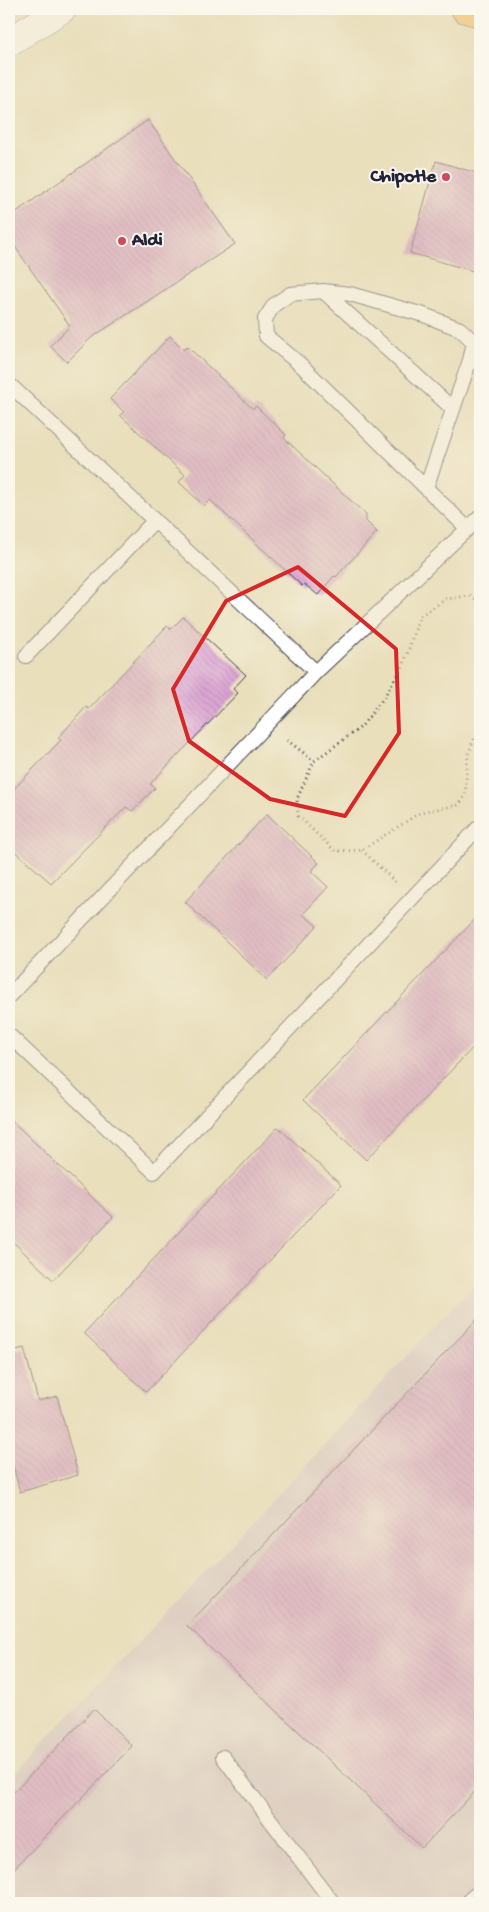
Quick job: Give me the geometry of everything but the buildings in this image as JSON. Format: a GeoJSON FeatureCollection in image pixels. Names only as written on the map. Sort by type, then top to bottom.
{"type":"FeatureCollection","features":[{"type":"Feature","properties":{"kind":"main road"},"geometry":{"type":"LineString","coordinates":[[465,9],[480,13]]}},
{"type":"Feature","properties":{"kind":"street"},"geometry":{"type":"LineString","coordinates":[[9,42],[62,9]]}},
{"type":"Feature","properties":{"kind":"street"},"geometry":{"type":"LineString","coordinates":[[475,1903],[480,1898]]}},
{"type":"Feature","properties":{"kind":"lane"},"geometry":{"type":"LineString","coordinates":[[323,291],[453,409]]}},
{"type":"Feature","properties":{"kind":"lane"},"geometry":{"type":"LineString","coordinates":[[426,488],[474,342],[460,329],[424,315],[350,294],[323,291],[290,294],[274,305],[265,319],[266,336],[302,366],[426,488],[468,528]]}},
{"type":"Feature","properties":{"kind":"lane"},"geometry":{"type":"LineString","coordinates":[[9,384],[316,672]]}},
{"type":"Feature","properties":{"kind":"lane"},"geometry":{"type":"LineString","coordinates":[[9,996],[316,672],[480,516]]}},
{"type":"Feature","properties":{"kind":"lane"},"geometry":{"type":"LineString","coordinates":[[26,656],[154,520]]}},
{"type":"Feature","properties":{"kind":"lane"},"geometry":{"type":"LineString","coordinates":[[9,1035],[154,1172],[480,826]]}},
{"type":"Feature","properties":{"kind":"lane"},"geometry":{"type":"LineString","coordinates":[[223,1757],[333,1903]]}},
{"type":"Feature","properties":{"kind":"path"},"geometry":{"type":"LineString","coordinates":[[420,616],[446,599],[470,596],[480,601]]}},
{"type":"Feature","properties":{"kind":"path"},"geometry":{"type":"LineString","coordinates":[[418,610],[420,616],[403,666],[382,700],[361,727],[314,761],[297,799],[298,816],[335,851],[362,850],[421,812],[459,805],[465,796],[468,754],[475,737],[480,737]]}},
{"type":"Feature","properties":{"kind":"path"},"geometry":{"type":"LineString","coordinates":[[287,740],[314,761]]}},
{"type":"Feature","properties":{"kind":"path"},"geometry":{"type":"LineString","coordinates":[[362,850],[400,887]]}},
{"type":"Feature","properties":{"kind":"highlighted area"},"geometry":{"type":"Polygon","coordinates":[[[298,567],[396,649],[399,733],[345,816],[270,799],[189,741],[173,689],[226,601],[298,567]]]}},
{"type":"Feature","properties":{"kind":"shaded area"},"geometry":{"type":"Polygon","coordinates":[[[480,1278],[480,1903],[9,1903],[9,1779],[480,1278]]]}},
{"type":"Feature","properties":{"kind":"place","name":"Chipotle"},"geometry":{"type":"Point","coordinates":[446,177]}},
{"type":"Feature","properties":{"kind":"place","name":"Aldi"},"geometry":{"type":"Point","coordinates":[122,241]}}]}
